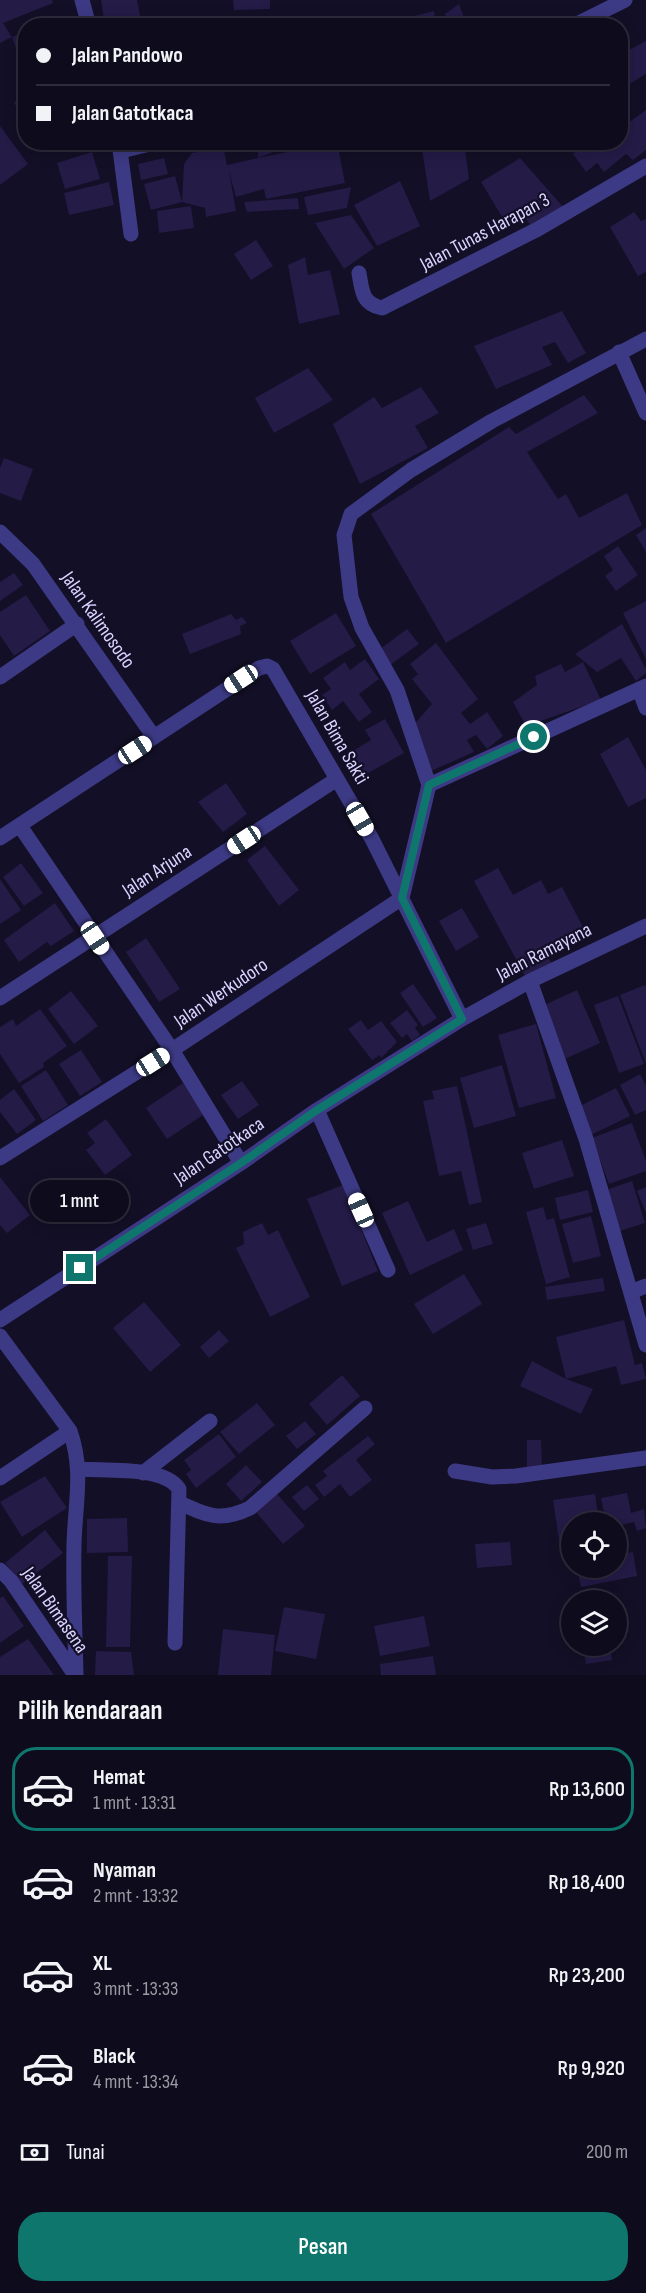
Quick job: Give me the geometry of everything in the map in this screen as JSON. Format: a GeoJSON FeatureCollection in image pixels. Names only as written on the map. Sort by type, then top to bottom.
{"type":"FeatureCollection","features":[{"type":"Feature","properties":{"kind":"street"},"geometry":{"type":"LineString","coordinates":[[82,0],[87,18]]}},
{"type":"Feature","properties":{"kind":"street"},"geometry":{"type":"LineString","coordinates":[[589,18],[625,0]]}},
{"type":"Feature","properties":{"kind":"street"},"geometry":{"type":"LineString","coordinates":[[120,150],[131,234]]}},
{"type":"Feature","properties":{"kind":"street","name":"Jalan Tunas Harapan 3"},"geometry":{"type":"LineString","coordinates":[[359,273],[364,298],[370,306],[382,308],[538,229],[646,166]]}},
{"type":"Feature","properties":{"kind":"street"},"geometry":{"type":"LineString","coordinates":[[402,898],[429,785],[397,690],[362,628],[351,597],[344,535],[351,514],[411,470],[492,421],[646,339]]}},
{"type":"Feature","properties":{"kind":"street"},"geometry":{"type":"LineString","coordinates":[[619,352],[646,413]]}},
{"type":"Feature","properties":{"kind":"street","name":"Jalan Kalimosodo"},"geometry":{"type":"LineString","coordinates":[[0,532],[33,564],[154,737]]}},
{"type":"Feature","properties":{"kind":"street"},"geometry":{"type":"LineString","coordinates":[[0,677],[77,624]]}},
{"type":"Feature","properties":{"kind":"street","name":"Jalan Bima Sakti"},"geometry":{"type":"LineString","coordinates":[[154,737],[259,668],[267,666],[273,669],[402,898],[462,1019]]}},
{"type":"Feature","properties":{"kind":"street"},"geometry":{"type":"LineString","coordinates":[[429,785],[643,688],[646,708]]}},
{"type":"Feature","properties":{"kind":"street"},"geometry":{"type":"LineString","coordinates":[[0,838],[154,737]]}},
{"type":"Feature","properties":{"kind":"street","name":"Jalan Arjuna"},"geometry":{"type":"LineString","coordinates":[[0,998],[337,779]]}},
{"type":"Feature","properties":{"kind":"street"},"geometry":{"type":"LineString","coordinates":[[20,826],[172,1050],[241,1163]]}},
{"type":"Feature","properties":{"kind":"street","name":"Jalan Werkudoro"},"geometry":{"type":"LineString","coordinates":[[0,1158],[172,1050],[402,898]]}},
{"type":"Feature","properties":{"kind":"street","name":"Jalan Ramayana"},"geometry":{"type":"LineString","coordinates":[[462,1019],[530,981],[646,926]]}},
{"type":"Feature","properties":{"kind":"street"},"geometry":{"type":"LineString","coordinates":[[530,981],[586,1139],[646,1345]]}},
{"type":"Feature","properties":{"kind":"street","name":"Jalan Gatotkaca"},"geometry":{"type":"LineString","coordinates":[[0,1320],[241,1163],[317,1110],[462,1019]]}},
{"type":"Feature","properties":{"kind":"street"},"geometry":{"type":"LineString","coordinates":[[317,1110],[388,1270]]}},
{"type":"Feature","properties":{"kind":"street"},"geometry":{"type":"LineString","coordinates":[[632,1292],[646,1286]]}},
{"type":"Feature","properties":{"kind":"street"},"geometry":{"type":"LineString","coordinates":[[0,1336],[70,1431],[80,1469],[74,1544],[75,1675]]}},
{"type":"Feature","properties":{"kind":"street"},"geometry":{"type":"LineString","coordinates":[[180,1503],[215,1516],[228,1517],[250,1508],[365,1408]]}},
{"type":"Feature","properties":{"kind":"street"},"geometry":{"type":"LineString","coordinates":[[143,1473],[210,1421]]}},
{"type":"Feature","properties":{"kind":"street"},"geometry":{"type":"LineString","coordinates":[[0,1478],[70,1431]]}},
{"type":"Feature","properties":{"kind":"street"},"geometry":{"type":"LineString","coordinates":[[455,1471],[492,1477],[516,1476],[646,1458]]}},
{"type":"Feature","properties":{"kind":"street"},"geometry":{"type":"LineString","coordinates":[[80,1469],[160,1474],[173,1480],[179,1489],[175,1643]]}},
{"type":"Feature","properties":{"kind":"street","name":"Jalan Bimasena"},"geometry":{"type":"LineString","coordinates":[[0,1570],[11,1581],[75,1675]]}},
{"type":"Feature","properties":{"kind":"building"},"geometry":{"type":"Polygon","coordinates":[[[0,0],[52,0],[53,3],[3,23],[12,37],[0,43],[0,0]]]}},
{"type":"Feature","properties":{"kind":"building"},"geometry":{"type":"Polygon","coordinates":[[[101,0],[137,0],[140,18],[104,18],[101,0]]]}},
{"type":"Feature","properties":{"kind":"building"},"geometry":{"type":"Polygon","coordinates":[[[233,0],[270,0],[270,9],[234,10],[233,0]]]}},
{"type":"Feature","properties":{"kind":"building"},"geometry":{"type":"Polygon","coordinates":[[[459,4],[464,18],[446,18],[445,14],[459,4]]]}},
{"type":"Feature","properties":{"kind":"building"},"geometry":{"type":"Polygon","coordinates":[[[434,11],[435,18],[407,18],[434,11]]]}},
{"type":"Feature","properties":{"kind":"building"},"geometry":{"type":"Polygon","coordinates":[[[18,34],[18,54],[12,37],[18,34]]]}},
{"type":"Feature","properties":{"kind":"building"},"geometry":{"type":"Polygon","coordinates":[[[646,41],[646,74],[628,85],[628,50],[646,41]]]}},
{"type":"Feature","properties":{"kind":"building"},"geometry":{"type":"Polygon","coordinates":[[[646,110],[646,150],[633,160],[626,154],[604,172],[597,163],[586,172],[573,154],[578,150],[628,150],[628,123],[646,110]]]}},
{"type":"Feature","properties":{"kind":"building"},"geometry":{"type":"Polygon","coordinates":[[[0,126],[28,164],[0,185],[0,126]]]}},
{"type":"Feature","properties":{"kind":"building"},"geometry":{"type":"Polygon","coordinates":[[[208,150],[224,150],[227,165],[298,150],[339,150],[345,183],[266,199],[264,189],[236,197],[229,171],[236,211],[206,217],[205,208],[182,202],[184,164],[192,153],[208,150]]]}},
{"type":"Feature","properties":{"kind":"building"},"geometry":{"type":"Polygon","coordinates":[[[258,150],[278,150],[258,158],[258,150]]]}},
{"type":"Feature","properties":{"kind":"building"},"geometry":{"type":"Polygon","coordinates":[[[422,150],[465,150],[469,179],[430,201],[422,150]]]}},
{"type":"Feature","properties":{"kind":"building"},"geometry":{"type":"Polygon","coordinates":[[[92,152],[100,179],[65,189],[57,163],[92,152]]]}},
{"type":"Feature","properties":{"kind":"building"},"geometry":{"type":"Polygon","coordinates":[[[164,158],[168,174],[141,180],[138,164],[164,158]]]}},
{"type":"Feature","properties":{"kind":"building"},"geometry":{"type":"Polygon","coordinates":[[[520,158],[564,208],[531,226],[524,216],[507,225],[481,182],[520,158]]]}},
{"type":"Feature","properties":{"kind":"building"},"geometry":{"type":"Polygon","coordinates":[[[175,176],[182,202],[151,210],[144,184],[175,176]]]}},
{"type":"Feature","properties":{"kind":"building"},"geometry":{"type":"Polygon","coordinates":[[[400,181],[420,226],[377,246],[354,205],[400,181]]]}},
{"type":"Feature","properties":{"kind":"building"},"geometry":{"type":"Polygon","coordinates":[[[109,182],[114,205],[69,215],[64,193],[109,182]]]}},
{"type":"Feature","properties":{"kind":"building"},"geometry":{"type":"Polygon","coordinates":[[[351,187],[347,208],[308,215],[304,197],[351,187]]]}},
{"type":"Feature","properties":{"kind":"building"},"geometry":{"type":"Polygon","coordinates":[[[298,198],[299,209],[247,212],[244,202],[298,198]]]}},
{"type":"Feature","properties":{"kind":"building"},"geometry":{"type":"Polygon","coordinates":[[[191,206],[194,228],[159,233],[157,211],[191,206]]]}},
{"type":"Feature","properties":{"kind":"building"},"geometry":{"type":"Polygon","coordinates":[[[634,212],[641,221],[646,219],[646,272],[638,276],[610,227],[634,212]]]}},
{"type":"Feature","properties":{"kind":"building"},"geometry":{"type":"Polygon","coordinates":[[[351,215],[374,248],[344,269],[315,223],[351,215]]]}},
{"type":"Feature","properties":{"kind":"building"},"geometry":{"type":"Polygon","coordinates":[[[256,240],[273,266],[251,280],[234,254],[256,240]]]}},
{"type":"Feature","properties":{"kind":"building"},"geometry":{"type":"Polygon","coordinates":[[[305,257],[308,275],[330,270],[340,314],[299,324],[288,265],[305,257]]]}},
{"type":"Feature","properties":{"kind":"building"},"geometry":{"type":"Polygon","coordinates":[[[562,311],[586,353],[568,363],[555,342],[542,347],[552,365],[496,389],[474,346],[562,311]]]}},
{"type":"Feature","properties":{"kind":"building"},"geometry":{"type":"Polygon","coordinates":[[[308,368],[333,400],[274,433],[255,398],[308,368]]]}},
{"type":"Feature","properties":{"kind":"building"},"geometry":{"type":"Polygon","coordinates":[[[421,387],[439,413],[415,426],[428,448],[360,484],[333,424],[374,397],[382,408],[421,387]]]}},
{"type":"Feature","properties":{"kind":"building"},"geometry":{"type":"Polygon","coordinates":[[[584,395],[598,413],[527,452],[558,499],[566,494],[579,518],[627,493],[642,525],[446,643],[371,514],[509,427],[516,434],[584,395]]]}},
{"type":"Feature","properties":{"kind":"building"},"geometry":{"type":"Polygon","coordinates":[[[4,458],[33,469],[21,501],[0,493],[0,468],[4,458]]]}},
{"type":"Feature","properties":{"kind":"building"},"geometry":{"type":"Polygon","coordinates":[[[646,528],[646,552],[636,535],[646,528]]]}},
{"type":"Feature","properties":{"kind":"building"},"geometry":{"type":"Polygon","coordinates":[[[618,546],[638,575],[616,591],[605,576],[613,570],[604,556],[618,546]]]}},
{"type":"Feature","properties":{"kind":"building"},"geometry":{"type":"Polygon","coordinates":[[[14,573],[23,585],[0,601],[0,582],[14,573]]]}},
{"type":"Feature","properties":{"kind":"building"},"geometry":{"type":"Polygon","coordinates":[[[26,595],[50,631],[14,656],[0,635],[0,612],[26,595]]]}},
{"type":"Feature","properties":{"kind":"building"},"geometry":{"type":"Polygon","coordinates":[[[646,601],[646,659],[623,613],[646,601]]]}},
{"type":"Feature","properties":{"kind":"building"},"geometry":{"type":"Polygon","coordinates":[[[336,613],[356,646],[310,674],[290,641],[336,613]]]}},
{"type":"Feature","properties":{"kind":"building"},"geometry":{"type":"Polygon","coordinates":[[[231,614],[236,620],[242,617],[247,623],[240,626],[241,634],[190,654],[182,634],[231,614]]]}},
{"type":"Feature","properties":{"kind":"building"},"geometry":{"type":"Polygon","coordinates":[[[622,624],[646,669],[646,673],[636,681],[621,658],[597,672],[575,654],[622,624]]]}},
{"type":"Feature","properties":{"kind":"building"},"geometry":{"type":"Polygon","coordinates":[[[407,629],[419,644],[386,668],[376,652],[407,629]]]}},
{"type":"Feature","properties":{"kind":"building"},"geometry":{"type":"Polygon","coordinates":[[[436,643],[478,699],[461,713],[470,724],[487,712],[503,736],[487,749],[476,735],[467,740],[474,752],[431,771],[411,728],[432,704],[412,679],[418,674],[410,664],[436,643]]]}},
{"type":"Feature","properties":{"kind":"building"},"geometry":{"type":"Polygon","coordinates":[[[365,659],[379,679],[359,694],[372,712],[359,722],[343,701],[332,710],[322,695],[331,689],[323,678],[345,662],[350,670],[365,659]]]}},
{"type":"Feature","properties":{"kind":"building"},"geometry":{"type":"Polygon","coordinates":[[[583,662],[601,700],[526,726],[513,702],[537,685],[535,676],[561,664],[565,672],[583,662]]]}},
{"type":"Feature","properties":{"kind":"building"},"geometry":{"type":"Polygon","coordinates":[[[385,719],[404,753],[361,777],[348,754],[371,740],[365,730],[385,719]]]}},
{"type":"Feature","properties":{"kind":"building"},"geometry":{"type":"Polygon","coordinates":[[[628,737],[646,770],[646,798],[628,807],[600,754],[628,737]]]}},
{"type":"Feature","properties":{"kind":"building"},"geometry":{"type":"Polygon","coordinates":[[[226,783],[247,814],[223,832],[198,802],[226,783]]]}},
{"type":"Feature","properties":{"kind":"building"},"geometry":{"type":"Polygon","coordinates":[[[265,846],[299,890],[279,906],[247,860],[265,846]]]}},
{"type":"Feature","properties":{"kind":"building"},"geometry":{"type":"Polygon","coordinates":[[[21,863],[43,893],[24,906],[3,877],[21,863]]]}},
{"type":"Feature","properties":{"kind":"building"},"geometry":{"type":"Polygon","coordinates":[[[498,868],[513,895],[541,880],[548,894],[562,887],[584,929],[544,950],[552,964],[526,978],[474,881],[498,868]]]}},
{"type":"Feature","properties":{"kind":"building"},"geometry":{"type":"Polygon","coordinates":[[[0,879],[21,910],[0,924],[0,879]]]}},
{"type":"Feature","properties":{"kind":"building"},"geometry":{"type":"Polygon","coordinates":[[[55,903],[74,931],[51,946],[47,942],[19,962],[4,940],[55,903]]]}},
{"type":"Feature","properties":{"kind":"building"},"geometry":{"type":"Polygon","coordinates":[[[462,908],[479,937],[456,951],[439,921],[462,908]]]}},
{"type":"Feature","properties":{"kind":"building"},"geometry":{"type":"Polygon","coordinates":[[[146,938],[180,989],[159,1002],[126,952],[146,938]]]}},
{"type":"Feature","properties":{"kind":"building"},"geometry":{"type":"Polygon","coordinates":[[[413,984],[437,1018],[423,1027],[400,993],[413,984]]]}},
{"type":"Feature","properties":{"kind":"building"},"geometry":{"type":"Polygon","coordinates":[[[645,985],[646,988],[646,1064],[620,995],[645,985]]]}},
{"type":"Feature","properties":{"kind":"building"},"geometry":{"type":"Polygon","coordinates":[[[577,990],[600,1043],[565,1059],[542,1006],[577,990]]]}},
{"type":"Feature","properties":{"kind":"building"},"geometry":{"type":"Polygon","coordinates":[[[71,991],[98,1026],[74,1044],[48,1009],[71,991]]]}},
{"type":"Feature","properties":{"kind":"building"},"geometry":{"type":"Polygon","coordinates":[[[618,996],[644,1064],[619,1073],[594,1005],[618,996]]]}},
{"type":"Feature","properties":{"kind":"building"},"geometry":{"type":"Polygon","coordinates":[[[40,1009],[67,1046],[43,1063],[44,1067],[19,1083],[0,1054],[0,1027],[13,1019],[16,1026],[40,1009]]]}},
{"type":"Feature","properties":{"kind":"building"},"geometry":{"type":"Polygon","coordinates":[[[407,1010],[418,1025],[415,1028],[420,1035],[412,1041],[407,1034],[402,1038],[390,1023],[407,1010]]]}},
{"type":"Feature","properties":{"kind":"building"},"geometry":{"type":"Polygon","coordinates":[[[361,1020],[368,1030],[381,1021],[397,1042],[381,1058],[380,1055],[372,1060],[348,1029],[361,1020]]]}},
{"type":"Feature","properties":{"kind":"building"},"geometry":{"type":"Polygon","coordinates":[[[536,1024],[556,1098],[519,1108],[498,1035],[536,1024]]]}},
{"type":"Feature","properties":{"kind":"building"},"geometry":{"type":"Polygon","coordinates":[[[81,1050],[102,1082],[80,1096],[59,1064],[81,1050]]]}},
{"type":"Feature","properties":{"kind":"building"},"geometry":{"type":"Polygon","coordinates":[[[502,1065],[516,1116],[474,1128],[460,1078],[502,1065]]]}},
{"type":"Feature","properties":{"kind":"building"},"geometry":{"type":"Polygon","coordinates":[[[46,1070],[68,1105],[43,1121],[21,1086],[46,1070]]]}},
{"type":"Feature","properties":{"kind":"building"},"geometry":{"type":"Polygon","coordinates":[[[640,1074],[646,1086],[646,1110],[635,1115],[620,1085],[640,1074]]]}},
{"type":"Feature","properties":{"kind":"building"},"geometry":{"type":"Polygon","coordinates":[[[242,1081],[259,1105],[238,1119],[221,1095],[242,1081]]]}},
{"type":"Feature","properties":{"kind":"building"},"geometry":{"type":"Polygon","coordinates":[[[183,1083],[203,1115],[167,1139],[146,1108],[183,1083]]]}},
{"type":"Feature","properties":{"kind":"building"},"geometry":{"type":"Polygon","coordinates":[[[457,1086],[482,1202],[469,1205],[461,1171],[439,1176],[423,1101],[434,1099],[432,1091],[457,1086]]]}},
{"type":"Feature","properties":{"kind":"building"},"geometry":{"type":"Polygon","coordinates":[[[616,1088],[630,1116],[591,1135],[578,1107],[616,1088]]]}},
{"type":"Feature","properties":{"kind":"building"},"geometry":{"type":"Polygon","coordinates":[[[14,1089],[36,1120],[17,1134],[0,1112],[0,1100],[14,1089]]]}},
{"type":"Feature","properties":{"kind":"building"},"geometry":{"type":"Polygon","coordinates":[[[106,1119],[132,1155],[105,1175],[86,1150],[95,1143],[87,1133],[106,1119]]]}},
{"type":"Feature","properties":{"kind":"building"},"geometry":{"type":"Polygon","coordinates":[[[632,1123],[646,1161],[646,1171],[609,1184],[592,1138],[632,1123]]]}},
{"type":"Feature","properties":{"kind":"building"},"geometry":{"type":"Polygon","coordinates":[[[562,1140],[574,1176],[534,1189],[522,1153],[562,1140]]]}},
{"type":"Feature","properties":{"kind":"building"},"geometry":{"type":"Polygon","coordinates":[[[0,1177],[30,1215],[7,1233],[0,1225],[0,1177]]]}},
{"type":"Feature","properties":{"kind":"building"},"geometry":{"type":"Polygon","coordinates":[[[632,1181],[645,1223],[620,1231],[606,1190],[632,1181]]]}},
{"type":"Feature","properties":{"kind":"building"},"geometry":{"type":"Polygon","coordinates":[[[343,1185],[378,1271],[342,1286],[307,1199],[343,1185]]]}},
{"type":"Feature","properties":{"kind":"building"},"geometry":{"type":"Polygon","coordinates":[[[646,1187],[646,1213],[637,1191],[646,1187]]]}},
{"type":"Feature","properties":{"kind":"building"},"geometry":{"type":"Polygon","coordinates":[[[588,1190],[593,1212],[560,1220],[555,1198],[588,1190]]]}},
{"type":"Feature","properties":{"kind":"building"},"geometry":{"type":"Polygon","coordinates":[[[408,1201],[427,1242],[454,1229],[463,1250],[410,1275],[382,1213],[408,1201]]]}},
{"type":"Feature","properties":{"kind":"building"},"geometry":{"type":"Polygon","coordinates":[[[543,1207],[547,1220],[554,1218],[570,1277],[546,1284],[526,1212],[543,1207]]]}},
{"type":"Feature","properties":{"kind":"building"},"geometry":{"type":"Polygon","coordinates":[[[591,1216],[601,1256],[573,1263],[562,1224],[591,1216]]]}},
{"type":"Feature","properties":{"kind":"building"},"geometry":{"type":"Polygon","coordinates":[[[262,1223],[268,1235],[278,1230],[310,1297],[270,1317],[236,1248],[244,1244],[243,1232],[262,1223]]]}},
{"type":"Feature","properties":{"kind":"building"},"geometry":{"type":"Polygon","coordinates":[[[486,1223],[493,1244],[473,1250],[466,1229],[486,1223]]]}},
{"type":"Feature","properties":{"kind":"building"},"geometry":{"type":"Polygon","coordinates":[[[464,1274],[482,1304],[433,1334],[414,1304],[464,1274]]]}},
{"type":"Feature","properties":{"kind":"building"},"geometry":{"type":"Polygon","coordinates":[[[603,1278],[605,1291],[547,1300],[545,1287],[603,1278]]]}},
{"type":"Feature","properties":{"kind":"building"},"geometry":{"type":"Polygon","coordinates":[[[144,1302],[181,1345],[150,1372],[113,1328],[144,1302]]]}},
{"type":"Feature","properties":{"kind":"building"},"geometry":{"type":"Polygon","coordinates":[[[624,1320],[635,1365],[642,1363],[646,1379],[621,1385],[616,1366],[566,1379],[556,1337],[624,1320]]]}},
{"type":"Feature","properties":{"kind":"building"},"geometry":{"type":"Polygon","coordinates":[[[219,1330],[229,1341],[209,1358],[200,1347],[219,1330]]]}},
{"type":"Feature","properties":{"kind":"building"},"geometry":{"type":"Polygon","coordinates":[[[532,1361],[566,1379],[593,1389],[581,1414],[520,1386],[532,1361]]]}},
{"type":"Feature","properties":{"kind":"building"},"geometry":{"type":"Polygon","coordinates":[[[342,1375],[360,1396],[327,1425],[309,1404],[342,1375]]]}},
{"type":"Feature","properties":{"kind":"building"},"geometry":{"type":"Polygon","coordinates":[[[257,1403],[275,1425],[239,1454],[220,1432],[257,1403]]]}},
{"type":"Feature","properties":{"kind":"building"},"geometry":{"type":"Polygon","coordinates":[[[305,1421],[316,1434],[297,1449],[286,1436],[305,1421]]]}},
{"type":"Feature","properties":{"kind":"building"},"geometry":{"type":"Polygon","coordinates":[[[219,1434],[236,1457],[196,1488],[186,1474],[191,1470],[184,1460],[219,1434]]]}},
{"type":"Feature","properties":{"kind":"building"},"geometry":{"type":"Polygon","coordinates":[[[368,1436],[375,1444],[356,1460],[372,1480],[350,1497],[340,1484],[324,1497],[315,1485],[327,1476],[323,1471],[368,1436]]]}},
{"type":"Feature","properties":{"kind":"building"},"geometry":{"type":"Polygon","coordinates":[[[527,1440],[541,1440],[542,1469],[527,1469],[527,1440]]]}},
{"type":"Feature","properties":{"kind":"building"},"geometry":{"type":"Polygon","coordinates":[[[246,1465],[262,1482],[241,1501],[226,1484],[246,1465]]]}},
{"type":"Feature","properties":{"kind":"building"},"geometry":{"type":"Polygon","coordinates":[[[45,1476],[67,1508],[22,1537],[0,1502],[45,1476]]]}},
{"type":"Feature","properties":{"kind":"building"},"geometry":{"type":"Polygon","coordinates":[[[307,1485],[319,1499],[304,1511],[292,1497],[307,1485]]]}},
{"type":"Feature","properties":{"kind":"building"},"geometry":{"type":"Polygon","coordinates":[[[627,1493],[631,1513],[644,1509],[646,1528],[637,1531],[634,1522],[627,1524],[627,1512],[604,1512],[601,1498],[627,1493]]]}},
{"type":"Feature","properties":{"kind":"building"},"geometry":{"type":"Polygon","coordinates":[[[277,1494],[305,1526],[283,1544],[256,1512],[277,1494]]]}},
{"type":"Feature","properties":{"kind":"building"},"geometry":{"type":"Polygon","coordinates":[[[595,1494],[598,1512],[561,1512],[561,1553],[553,1500],[595,1494]]]}},
{"type":"Feature","properties":{"kind":"building"},"geometry":{"type":"Polygon","coordinates":[[[127,1518],[128,1552],[87,1553],[87,1519],[127,1518]]]}},
{"type":"Feature","properties":{"kind":"building"},"geometry":{"type":"Polygon","coordinates":[[[45,1530],[63,1553],[22,1584],[5,1563],[45,1530]]]}},
{"type":"Feature","properties":{"kind":"building"},"geometry":{"type":"Polygon","coordinates":[[[510,1542],[512,1565],[477,1568],[475,1544],[510,1542]]]}},
{"type":"Feature","properties":{"kind":"building"},"geometry":{"type":"Polygon","coordinates":[[[633,1552],[637,1576],[627,1578],[627,1553],[633,1552]]]}},
{"type":"Feature","properties":{"kind":"building"},"geometry":{"type":"Polygon","coordinates":[[[108,1556],[132,1556],[130,1647],[106,1647],[108,1556]]]}},
{"type":"Feature","properties":{"kind":"building"},"geometry":{"type":"Polygon","coordinates":[[[579,1578],[627,1578],[581,1587],[579,1578]]]}},
{"type":"Feature","properties":{"kind":"building"},"geometry":{"type":"Polygon","coordinates":[[[3,1596],[24,1626],[0,1643],[0,1598],[3,1596]]]}},
{"type":"Feature","properties":{"kind":"building"},"geometry":{"type":"Polygon","coordinates":[[[284,1607],[325,1614],[316,1659],[275,1651],[284,1607]]]}},
{"type":"Feature","properties":{"kind":"building"},"geometry":{"type":"Polygon","coordinates":[[[424,1616],[430,1646],[380,1656],[374,1626],[424,1616]]]}},
{"type":"Feature","properties":{"kind":"building"},"geometry":{"type":"Polygon","coordinates":[[[223,1629],[275,1635],[271,1675],[218,1675],[223,1629]]]}},
{"type":"Feature","properties":{"kind":"building"},"geometry":{"type":"Polygon","coordinates":[[[28,1639],[54,1675],[0,1675],[0,1657],[28,1639]]]}},
{"type":"Feature","properties":{"kind":"building"},"geometry":{"type":"Polygon","coordinates":[[[96,1651],[131,1652],[134,1675],[95,1675],[96,1651]]]}},
{"type":"Feature","properties":{"kind":"building"},"geometry":{"type":"Polygon","coordinates":[[[433,1656],[436,1675],[381,1675],[380,1664],[433,1656]]]}},
{"type":"Feature","properties":{"kind":"building"},"geometry":{"type":"Polygon","coordinates":[[[585,1656],[611,1656],[612,1660],[586,1664],[585,1656]]]}},
{"type":"Feature","properties":{"kind":"route"},"geometry":{"type":"LineString","coordinates":[[80,1268],[241,1163],[317,1110],[462,1019],[402,898],[429,785],[534,737]]}}]}
